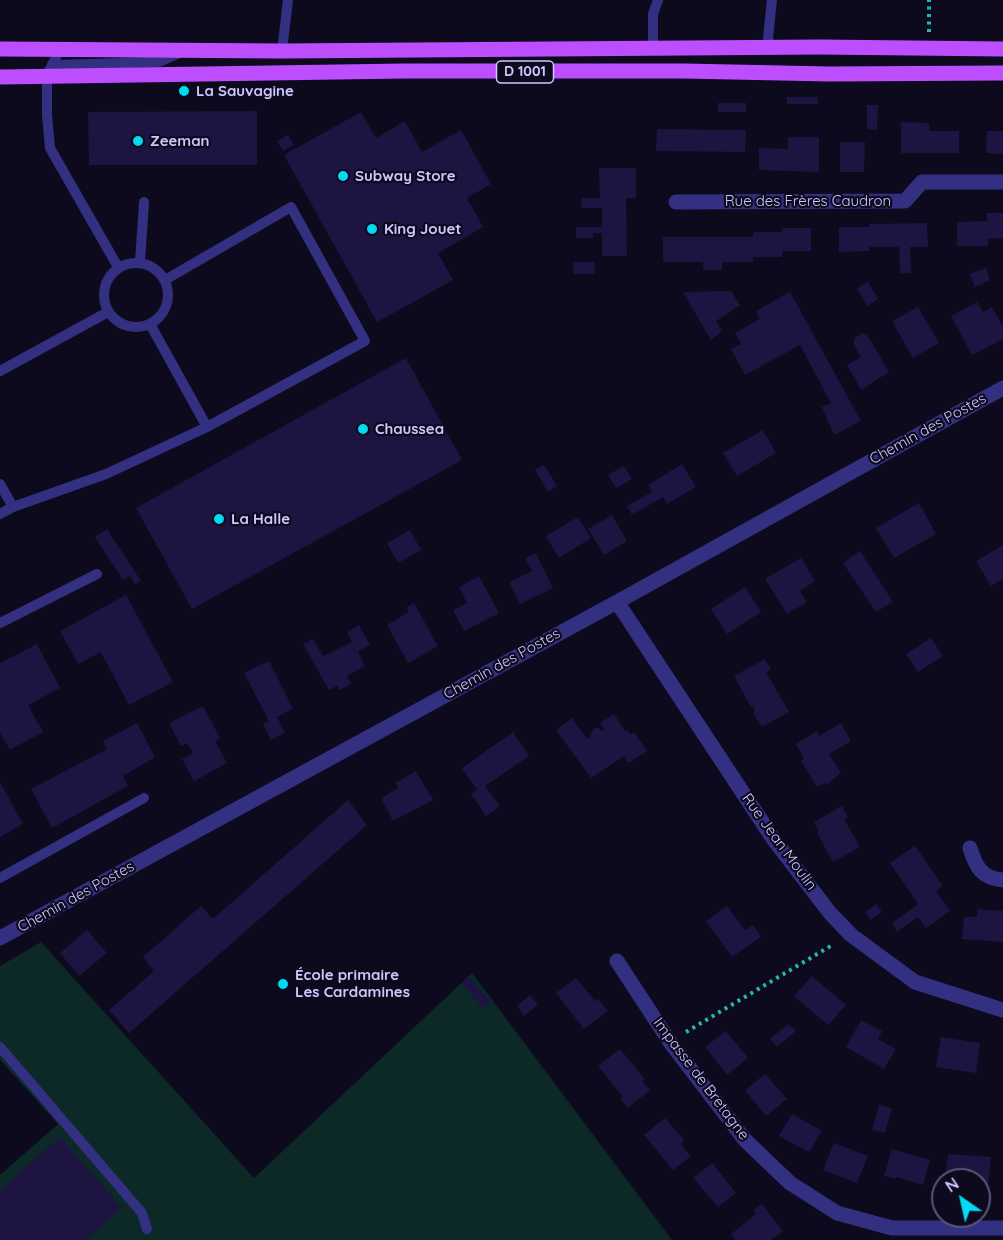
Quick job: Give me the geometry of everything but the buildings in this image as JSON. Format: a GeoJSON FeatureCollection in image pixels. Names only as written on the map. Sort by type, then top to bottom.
{"type":"FeatureCollection","features":[{"type":"Feature","properties":{"kind":"main road","name":"D 1001"},"geometry":{"type":"LineString","coordinates":[[0,48],[185,51],[770,47],[1003,49]]}},
{"type":"Feature","properties":{"kind":"main road","name":"D 1001"},"geometry":{"type":"LineString","coordinates":[[0,77],[49,70],[186,76],[220,73],[393,72],[1003,73]]}},
{"type":"Feature","properties":{"kind":"street","name":"Rue des Frères Caudron"},"geometry":{"type":"LineString","coordinates":[[676,202],[905,201],[922,182],[1003,182]]}},
{"type":"Feature","properties":{"kind":"street","name":"Chemin des Postes"},"geometry":{"type":"LineString","coordinates":[[0,938],[617,602],[1003,388]]}},
{"type":"Feature","properties":{"kind":"street","name":"Rue Jean Moulin"},"geometry":{"type":"LineString","coordinates":[[617,602],[774,840],[830,913],[851,935],[915,982],[1003,1010]]}},
{"type":"Feature","properties":{"kind":"street"},"geometry":{"type":"LineString","coordinates":[[970,848],[976,867],[991,879],[1003,880]]}},
{"type":"Feature","properties":{"kind":"street","name":"Impasse de Bretagne"},"geometry":{"type":"LineString","coordinates":[[617,961],[670,1042],[745,1140],[790,1183],[837,1213],[892,1228],[929,1234],[1003,1228]]}},
{"type":"Feature","properties":{"kind":"lane"},"geometry":{"type":"LineString","coordinates":[[282,51],[288,0]]}},
{"type":"Feature","properties":{"kind":"lane"},"geometry":{"type":"LineString","coordinates":[[653,48],[653,14],[658,0]]}},
{"type":"Feature","properties":{"kind":"lane"},"geometry":{"type":"LineString","coordinates":[[770,47],[768,38],[772,0]]}},
{"type":"Feature","properties":{"kind":"lane"},"geometry":{"type":"LineString","coordinates":[[60,49],[49,70],[47,114],[50,148],[118,267]]}},
{"type":"Feature","properties":{"kind":"lane"},"geometry":{"type":"LineString","coordinates":[[49,70],[159,62],[185,51]]}},
{"type":"Feature","properties":{"kind":"lane"},"geometry":{"type":"LineString","coordinates":[[140,262],[144,202]]}},
{"type":"Feature","properties":{"kind":"lane"},"geometry":{"type":"LineString","coordinates":[[0,514],[13,507],[106,474],[207,427],[365,341],[291,207],[165,280]]}},
{"type":"Feature","properties":{"kind":"lane"},"geometry":{"type":"LineString","coordinates":[[140,262],[159,271],[168,289],[168,300],[159,318],[150,324],[132,327],[114,319],[108,312],[103,293],[106,282],[118,267],[140,262]]}},
{"type":"Feature","properties":{"kind":"lane"},"geometry":{"type":"LineString","coordinates":[[0,371],[108,312]]}},
{"type":"Feature","properties":{"kind":"lane"},"geometry":{"type":"LineString","coordinates":[[150,324],[207,427]]}},
{"type":"Feature","properties":{"kind":"lane"},"geometry":{"type":"LineString","coordinates":[[0,484],[13,507]]}},
{"type":"Feature","properties":{"kind":"lane"},"geometry":{"type":"LineString","coordinates":[[0,623],[97,574]]}},
{"type":"Feature","properties":{"kind":"lane"},"geometry":{"type":"LineString","coordinates":[[0,878],[144,798]]}},
{"type":"Feature","properties":{"kind":"lane"},"geometry":{"type":"LineString","coordinates":[[0,1047],[142,1213],[147,1229]]}},
{"type":"Feature","properties":{"kind":"path"},"geometry":{"type":"LineString","coordinates":[[670,1042],[851,935]]}},
{"type":"Feature","properties":{"kind":"green space"},"geometry":{"type":"Polygon","coordinates":[[[41,942],[254,1178],[472,973],[672,1240],[0,1240],[0,1175],[58,1124],[0,1060],[0,966],[41,942]]]}},
{"type":"Feature","properties":{"kind":"place","name":"La Sauvagine"},"geometry":{"type":"Point","coordinates":[184,91]}},
{"type":"Feature","properties":{"kind":"place","name":"Zeeman"},"geometry":{"type":"Point","coordinates":[138,141]}},
{"type":"Feature","properties":{"kind":"place","name":"Subway Store"},"geometry":{"type":"Point","coordinates":[343,176]}},
{"type":"Feature","properties":{"kind":"place","name":"King Jouet"},"geometry":{"type":"Point","coordinates":[372,229]}},
{"type":"Feature","properties":{"kind":"place","name":"Chaussea"},"geometry":{"type":"Point","coordinates":[363,429]}},
{"type":"Feature","properties":{"kind":"place","name":"La Halle"},"geometry":{"type":"Point","coordinates":[219,519]}},
{"type":"Feature","properties":{"kind":"place","name":"École primaire Les Cardamines"},"geometry":{"type":"Point","coordinates":[283,984]}}]}
